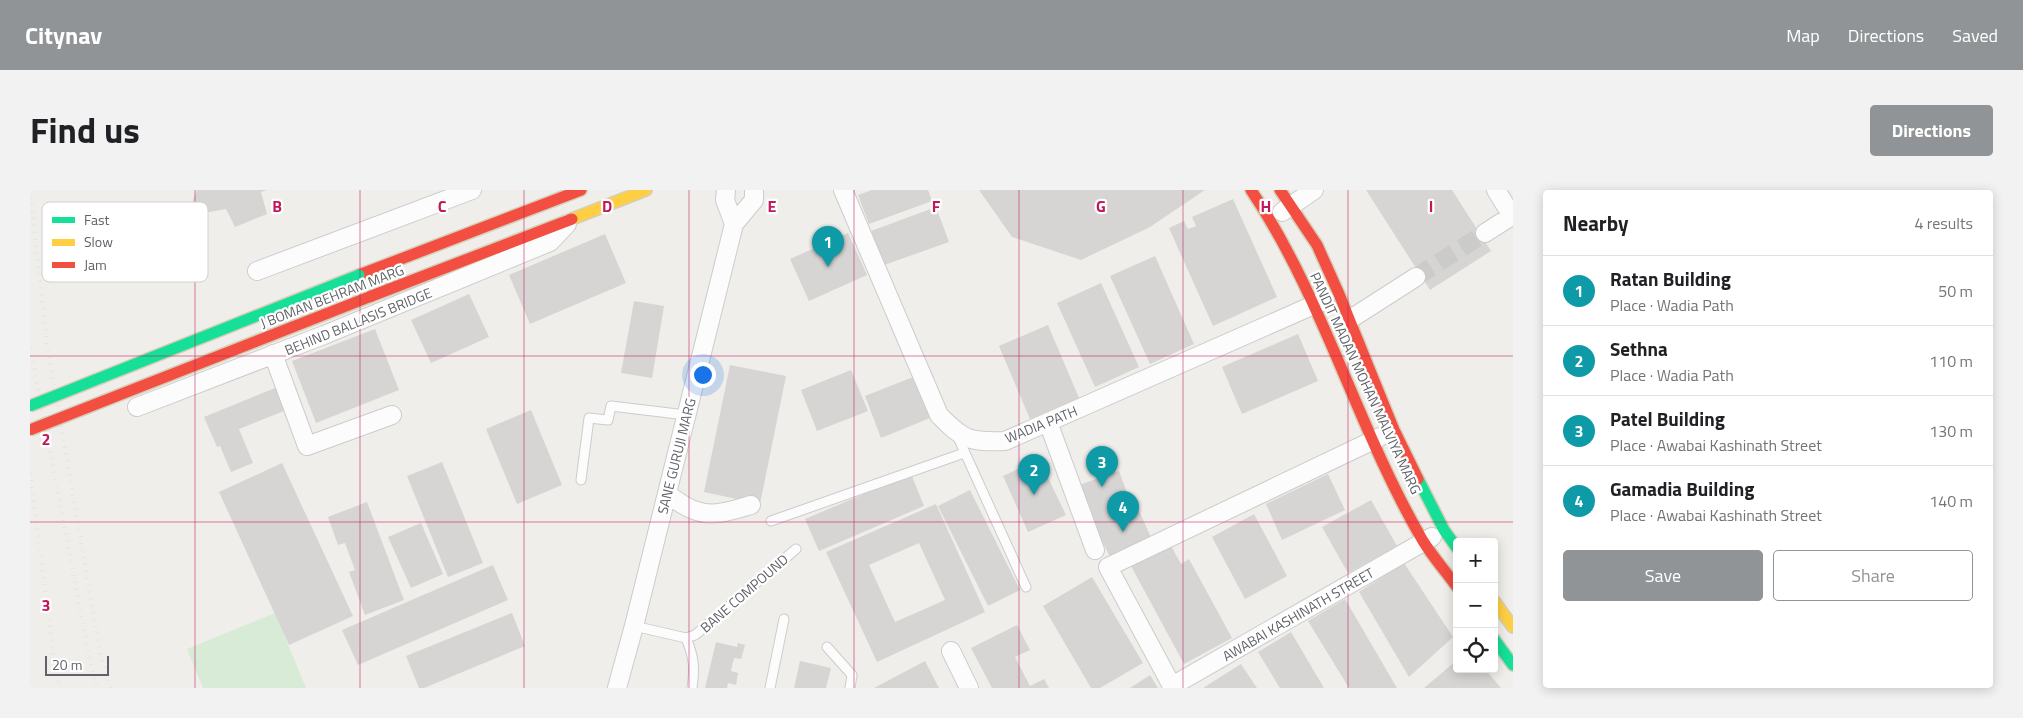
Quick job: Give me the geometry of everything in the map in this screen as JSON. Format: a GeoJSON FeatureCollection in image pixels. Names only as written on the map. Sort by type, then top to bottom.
{"type":"FeatureCollection","features":[{"type":"Feature","properties":{"kind":"main road","name":"J BOMAN BEHRAM MARG"},"geometry":{"type":"LineString","coordinates":[[30,406],[555,195],[581,190]]}},
{"type":"Feature","properties":{"kind":"main road","name":"J BOMAN BEHRAM MARG"},"geometry":{"type":"LineString","coordinates":[[30,430],[646,190]]}},
{"type":"Feature","properties":{"kind":"main road","name":"PANDIT MADAN MOHAN MALVIYA MARG"},"geometry":{"type":"LineString","coordinates":[[1251,190],[1271,220],[1315,305],[1372,441],[1424,542],[1453,583]]}},
{"type":"Feature","properties":{"kind":"main road","name":"PANDIT MADAN MOHAN MALVIYA MARG"},"geometry":{"type":"LineString","coordinates":[[1280,190],[1317,246],[1339,294],[1394,430],[1444,530],[1453,542]]}},
{"type":"Feature","properties":{"kind":"main road"},"geometry":{"type":"LineString","coordinates":[[1498,606],[1513,627]]}},
{"type":"Feature","properties":{"kind":"main road"},"geometry":{"type":"LineString","coordinates":[[1498,644],[1513,665]]}},
{"type":"Feature","properties":{"kind":"street"},"geometry":{"type":"LineString","coordinates":[[257,271],[472,190]]}},
{"type":"Feature","properties":{"kind":"street"},"geometry":{"type":"LineString","coordinates":[[726,190],[725,200],[734,224]]}},
{"type":"Feature","properties":{"kind":"street","name":"SANE GURUJI MARG"},"geometry":{"type":"LineString","coordinates":[[617,688],[734,224],[754,200],[754,190]]}},
{"type":"Feature","properties":{"kind":"street","name":"WADIA PATH"},"geometry":{"type":"LineString","coordinates":[[843,190],[939,415],[956,433],[975,442],[1006,441],[1339,294]]}},
{"type":"Feature","properties":{"kind":"street"},"geometry":{"type":"LineString","coordinates":[[1271,220],[1314,190]]}},
{"type":"Feature","properties":{"kind":"street"},"geometry":{"type":"LineString","coordinates":[[1485,233],[1512,216],[1496,190]]}},
{"type":"Feature","properties":{"kind":"street","name":"BEHIND BALLASIS BRIDGE"},"geometry":{"type":"LineString","coordinates":[[136,407],[550,242],[570,220]]}},
{"type":"Feature","properties":{"kind":"street"},"geometry":{"type":"LineString","coordinates":[[1349,320],[1416,277]]}},
{"type":"Feature","properties":{"kind":"street"},"geometry":{"type":"LineString","coordinates":[[273,354],[307,446],[392,415]]}},
{"type":"Feature","properties":{"kind":"street"},"geometry":{"type":"LineString","coordinates":[[1048,422],[1095,550]]}},
{"type":"Feature","properties":{"kind":"street"},"geometry":{"type":"LineString","coordinates":[[1372,441],[1394,430]]}},
{"type":"Feature","properties":{"kind":"street","name":"AWABAI KASHINATH STREET"},"geometry":{"type":"LineString","coordinates":[[1372,441],[1108,567],[1172,687],[1444,530]]}},
{"type":"Feature","properties":{"kind":"street"},"geometry":{"type":"LineString","coordinates":[[666,494],[694,511],[712,513],[736,510],[751,504]]}},
{"type":"Feature","properties":{"kind":"street"},"geometry":{"type":"LineString","coordinates":[[951,651],[969,688]]}},
{"type":"Feature","properties":{"kind":"lane"},"geometry":{"type":"LineString","coordinates":[[581,480],[589,418],[608,420],[611,406],[686,415]]}},
{"type":"Feature","properties":{"kind":"lane"},"geometry":{"type":"LineString","coordinates":[[956,433],[1026,587]]}},
{"type":"Feature","properties":{"kind":"lane"},"geometry":{"type":"LineString","coordinates":[[771,521],[964,453]]}},
{"type":"Feature","properties":{"kind":"lane","name":"BANE COMPOUND"},"geometry":{"type":"LineString","coordinates":[[634,626],[686,638],[695,635],[796,549]]}},
{"type":"Feature","properties":{"kind":"lane"},"geometry":{"type":"LineString","coordinates":[[770,688],[784,619]]}},
{"type":"Feature","properties":{"kind":"lane"},"geometry":{"type":"LineString","coordinates":[[686,638],[692,652],[695,669],[692,688]]}},
{"type":"Feature","properties":{"kind":"lane"},"geometry":{"type":"LineString","coordinates":[[827,646],[852,675],[850,688]]}},
{"type":"Feature","properties":{"kind":"green space"},"geometry":{"type":"Polygon","coordinates":[[[275,613],[306,688],[203,688],[187,649],[275,613]]]}},
{"type":"Feature","properties":{"kind":"building"},"geometry":{"type":"Polygon","coordinates":[[[197,190],[267,190],[261,192],[267,214],[235,227],[226,209],[208,212],[208,202],[192,202],[197,190]]]}},
{"type":"Feature","properties":{"kind":"building"},"geometry":{"type":"Polygon","coordinates":[[[872,190],[928,190],[932,201],[869,224],[858,195],[872,190]]]}},
{"type":"Feature","properties":{"kind":"building"},"geometry":{"type":"Polygon","coordinates":[[[979,190],[1205,190],[1150,227],[1081,260],[1012,237],[979,190]]]}},
{"type":"Feature","properties":{"kind":"building"},"geometry":{"type":"Polygon","coordinates":[[[1366,190],[1452,190],[1491,251],[1430,290],[1366,190]]]}},
{"type":"Feature","properties":{"kind":"building"},"geometry":{"type":"Polygon","coordinates":[[[1233,199],[1277,297],[1213,326],[1169,228],[1184,221],[1188,229],[1196,226],[1192,217],[1233,199]]]}},
{"type":"Feature","properties":{"kind":"building"},"geometry":{"type":"Polygon","coordinates":[[[936,207],[949,242],[884,265],[871,231],[936,207]]]}},
{"type":"Feature","properties":{"kind":"building"},"geometry":{"type":"Polygon","coordinates":[[[848,233],[867,275],[809,301],[790,259],[848,233]]]}},
{"type":"Feature","properties":{"kind":"building"},"geometry":{"type":"Polygon","coordinates":[[[605,234],[626,283],[530,324],[509,275],[605,234]]]}},
{"type":"Feature","properties":{"kind":"building"},"geometry":{"type":"Polygon","coordinates":[[[1155,256],[1194,344],[1150,364],[1110,276],[1155,256]]]}},
{"type":"Feature","properties":{"kind":"building"},"geometry":{"type":"Polygon","coordinates":[[[1101,283],[1139,367],[1095,387],[1057,303],[1101,283]]]}},
{"type":"Feature","properties":{"kind":"building"},"geometry":{"type":"Polygon","coordinates":[[[469,294],[489,337],[431,363],[411,320],[469,294]]]}},
{"type":"Feature","properties":{"kind":"building"},"geometry":{"type":"Polygon","coordinates":[[[634,301],[664,306],[652,378],[621,373],[634,301]]]}},
{"type":"Feature","properties":{"kind":"building"},"geometry":{"type":"Polygon","coordinates":[[[1048,325],[1079,398],[1030,419],[999,346],[1048,325]]]}},
{"type":"Feature","properties":{"kind":"building"},"geometry":{"type":"Polygon","coordinates":[[[375,329],[399,390],[316,423],[292,361],[375,329]]]}},
{"type":"Feature","properties":{"kind":"building"},"geometry":{"type":"Polygon","coordinates":[[[1298,334],[1318,381],[1242,414],[1222,367],[1298,334]]]}},
{"type":"Feature","properties":{"kind":"building"},"geometry":{"type":"Polygon","coordinates":[[[730,365],[786,376],[760,504],[704,492],[730,365]]]}},
{"type":"Feature","properties":{"kind":"building"},"geometry":{"type":"Polygon","coordinates":[[[851,370],[868,411],[817,431],[801,390],[851,370]]]}},
{"type":"Feature","properties":{"kind":"building"},"geometry":{"type":"Polygon","coordinates":[[[913,377],[930,418],[881,438],[865,396],[913,377]]]}},
{"type":"Feature","properties":{"kind":"building"},"geometry":{"type":"Polygon","coordinates":[[[280,386],[289,409],[239,429],[253,463],[231,472],[220,446],[217,447],[204,417],[280,386]]]}},
{"type":"Feature","properties":{"kind":"building"},"geometry":{"type":"Polygon","coordinates":[[[531,410],[562,485],[517,504],[486,429],[531,410]]]}},
{"type":"Feature","properties":{"kind":"building"},"geometry":{"type":"Polygon","coordinates":[[[1039,459],[1066,515],[1028,532],[1003,476],[1039,459]]]}},
{"type":"Feature","properties":{"kind":"building"},"geometry":{"type":"Polygon","coordinates":[[[442,462],[483,563],[448,577],[407,476],[442,462]]]}},
{"type":"Feature","properties":{"kind":"building"},"geometry":{"type":"Polygon","coordinates":[[[282,463],[353,616],[289,645],[219,492],[282,463]]]}},
{"type":"Feature","properties":{"kind":"building"},"geometry":{"type":"Polygon","coordinates":[[[1119,471],[1131,504],[1135,502],[1154,544],[1111,559],[1092,520],[1079,485],[1119,471]]]}},
{"type":"Feature","properties":{"kind":"building"},"geometry":{"type":"Polygon","coordinates":[[[911,474],[924,506],[819,551],[805,519],[911,474]]]}},
{"type":"Feature","properties":{"kind":"building"},"geometry":{"type":"Polygon","coordinates":[[[1328,474],[1345,510],[1282,540],[1266,504],[1328,474]]]}},
{"type":"Feature","properties":{"kind":"building"},"geometry":{"type":"Polygon","coordinates":[[[970,490],[1020,590],[988,606],[938,506],[970,490]]]}},
{"type":"Feature","properties":{"kind":"building"},"geometry":{"type":"Polygon","coordinates":[[[1371,500],[1397,546],[1348,573],[1322,527],[1371,500]]]}},
{"type":"Feature","properties":{"kind":"building"},"geometry":{"type":"Polygon","coordinates":[[[367,502],[404,600],[365,615],[349,572],[355,570],[345,543],[338,545],[328,517],[367,502]]]}},
{"type":"Feature","properties":{"kind":"building"},"geometry":{"type":"Polygon","coordinates":[[[936,504],[985,612],[877,662],[826,552],[936,504]],[[919,543],[869,565],[895,622],[945,600],[919,543]]]}},
{"type":"Feature","properties":{"kind":"building"},"geometry":{"type":"Polygon","coordinates":[[[1254,514],[1287,576],[1245,599],[1212,537],[1254,514]]]}},
{"type":"Feature","properties":{"kind":"building"},"geometry":{"type":"Polygon","coordinates":[[[421,523],[443,574],[411,588],[388,537],[421,523]]]}},
{"type":"Feature","properties":{"kind":"building"},"geometry":{"type":"Polygon","coordinates":[[[1170,544],[1181,564],[1189,559],[1232,638],[1184,664],[1131,566],[1170,544]]]}},
{"type":"Feature","properties":{"kind":"building"},"geometry":{"type":"Polygon","coordinates":[[[1404,563],[1453,637],[1409,677],[1359,592],[1404,563]]]}},
{"type":"Feature","properties":{"kind":"building"},"geometry":{"type":"Polygon","coordinates":[[[493,565],[508,600],[358,665],[342,630],[493,565]]]}},
{"type":"Feature","properties":{"kind":"building"},"geometry":{"type":"Polygon","coordinates":[[[1092,577],[1143,663],[1100,688],[1091,688],[1043,606],[1092,577]]]}},
{"type":"Feature","properties":{"kind":"building"},"geometry":{"type":"Polygon","coordinates":[[[1345,599],[1397,688],[1349,688],[1308,621],[1345,599]]]}},
{"type":"Feature","properties":{"kind":"building"},"geometry":{"type":"Polygon","coordinates":[[[512,613],[525,646],[424,688],[419,688],[406,656],[512,613]]]}},
{"type":"Feature","properties":{"kind":"building"},"geometry":{"type":"Polygon","coordinates":[[[1017,625],[1030,650],[1015,657],[1030,686],[1044,679],[1049,688],[992,688],[971,648],[1017,625]]]}},
{"type":"Feature","properties":{"kind":"building"},"geometry":{"type":"Polygon","coordinates":[[[1291,632],[1324,688],[1280,688],[1258,652],[1291,632]]]}},
{"type":"Feature","properties":{"kind":"building"},"geometry":{"type":"Polygon","coordinates":[[[716,642],[737,647],[738,643],[745,645],[741,659],[734,658],[731,671],[738,673],[736,685],[728,683],[727,688],[705,688],[716,642]]]}},
{"type":"Feature","properties":{"kind":"building"},"geometry":{"type":"Polygon","coordinates":[[[800,661],[831,668],[826,688],[794,688],[800,661]]]}},
{"type":"Feature","properties":{"kind":"building"},"geometry":{"type":"Polygon","coordinates":[[[925,661],[939,688],[874,688],[925,661]]]}},
{"type":"Feature","properties":{"kind":"building"},"geometry":{"type":"Polygon","coordinates":[[[1453,663],[1453,673],[1488,673],[1501,688],[1424,688],[1453,663]]]}},
{"type":"Feature","properties":{"kind":"building"},"geometry":{"type":"Polygon","coordinates":[[[1241,664],[1257,688],[1203,688],[1241,664]]]}},
{"type":"Feature","properties":{"kind":"building"},"geometry":{"type":"Polygon","coordinates":[[[1150,675],[1158,688],[1130,688],[1150,675]]]}},
{"type":"Feature","properties":{"kind":"tunnel"},"geometry":{"type":"LineString","coordinates":[[1416,277],[1485,233]]}},
{"type":"Feature","properties":{"kind":"railway"},"geometry":{"type":"LineString","coordinates":[[30,190],[47,344],[100,652],[111,688]]}},
{"type":"Feature","properties":{"kind":"railway"},"geometry":{"type":"LineString","coordinates":[[30,348],[89,656],[97,688]]}},
{"type":"Feature","properties":{"kind":"railway"},"geometry":{"type":"LineString","coordinates":[[30,473],[54,661],[60,688]]}},
{"type":"Feature","properties":{"kind":"traffic: fast"},"geometry":{"type":"LineString","coordinates":[[30,406],[359,275]]}},
{"type":"Feature","properties":{"kind":"traffic: fast"},"geometry":{"type":"LineString","coordinates":[[1418,479],[1444,530],[1453,542]]}},
{"type":"Feature","properties":{"kind":"traffic: fast"},"geometry":{"type":"LineString","coordinates":[[1498,644],[1513,665]]}},
{"type":"Feature","properties":{"kind":"traffic: slow"},"geometry":{"type":"LineString","coordinates":[[572,219],[646,190]]}},
{"type":"Feature","properties":{"kind":"traffic: slow"},"geometry":{"type":"LineString","coordinates":[[1498,606],[1513,627]]}},
{"type":"Feature","properties":{"kind":"traffic: jam"},"geometry":{"type":"LineString","coordinates":[[359,275],[581,190]]}},
{"type":"Feature","properties":{"kind":"traffic: jam"},"geometry":{"type":"LineString","coordinates":[[1251,190],[1277,232],[1299,275],[1400,498],[1423,541],[1454,583]]}},
{"type":"Feature","properties":{"kind":"traffic: jam"},"geometry":{"type":"LineString","coordinates":[[1280,190],[1317,245],[1394,430],[1418,479]]}},
{"type":"Feature","properties":{"kind":"traffic: jam"},"geometry":{"type":"LineString","coordinates":[[369,297],[572,219]]}},
{"type":"Feature","properties":{"kind":"traffic: jam"},"geometry":{"type":"LineString","coordinates":[[30,430],[369,297]]}},
{"type":"Feature","properties":{"kind":"place","name":"Ratan Building"},"geometry":{"type":"Point","coordinates":[828,267]}},
{"type":"Feature","properties":{"kind":"place","name":"Patel Building"},"geometry":{"type":"Point","coordinates":[1102,487]}},
{"type":"Feature","properties":{"kind":"place","name":"Sethna"},"geometry":{"type":"Point","coordinates":[1034,495]}},
{"type":"Feature","properties":{"kind":"place","name":"Gamadia Building"},"geometry":{"type":"Point","coordinates":[1123,532]}}]}
